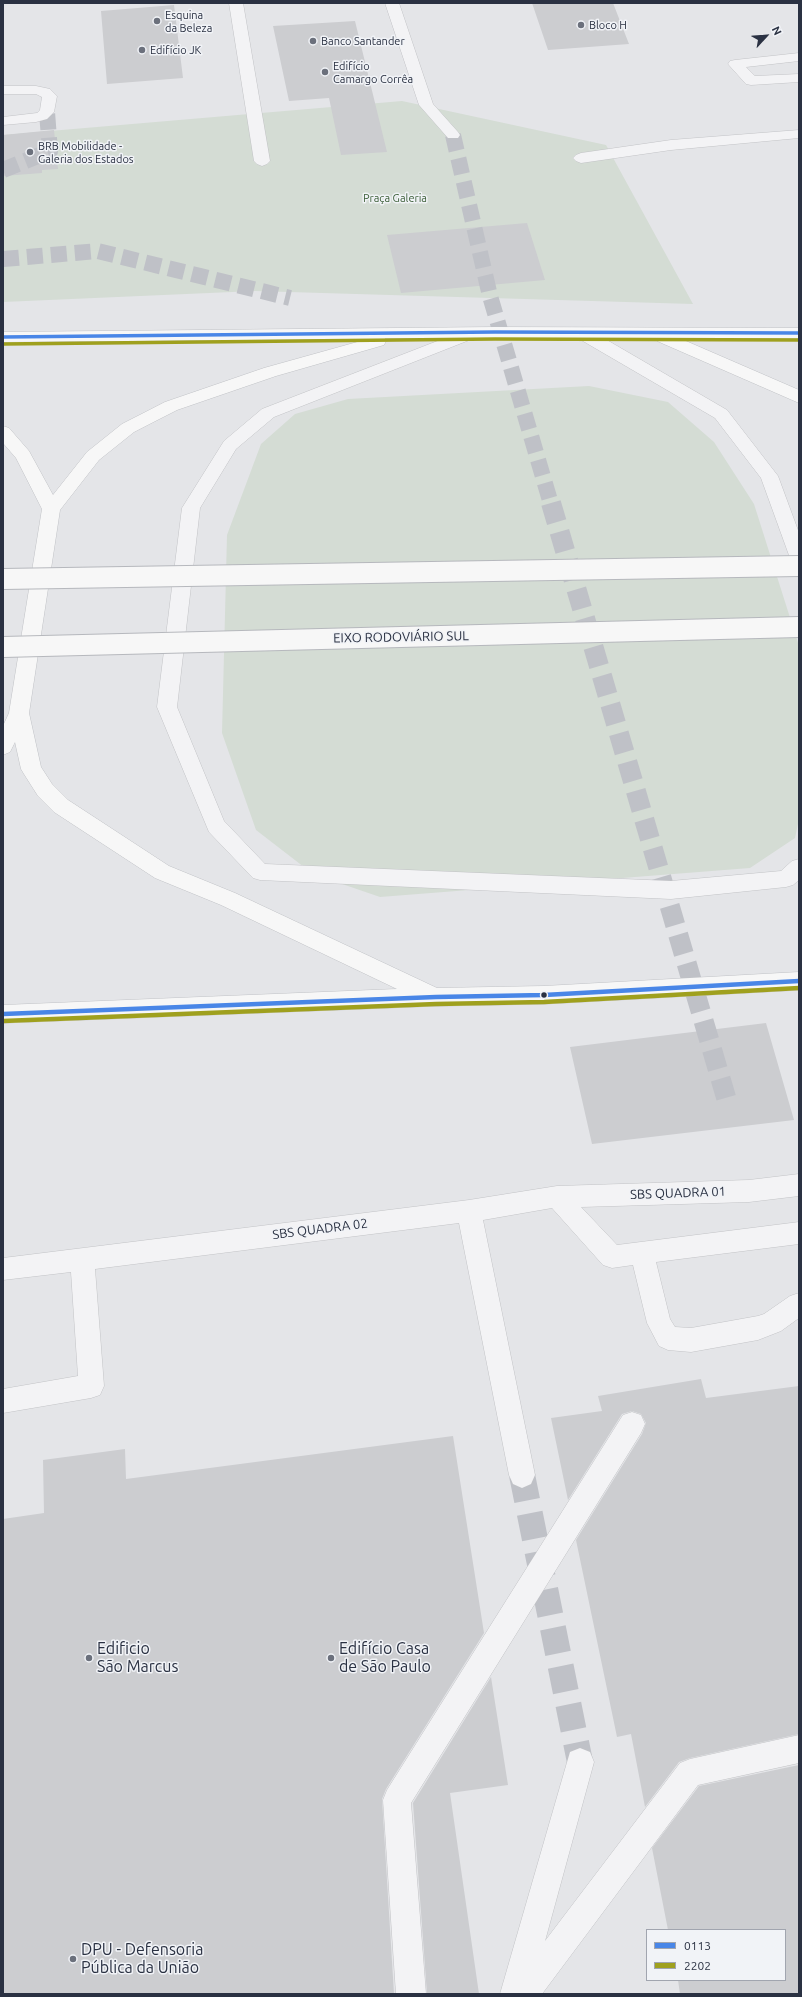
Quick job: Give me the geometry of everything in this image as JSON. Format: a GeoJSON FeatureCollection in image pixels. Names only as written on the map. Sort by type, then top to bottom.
{"type":"FeatureCollection","features":[{"type":"Feature","properties":{"kind":"main road"},"geometry":{"type":"LineString","coordinates":[[3,747],[19,713],[50,509],[93,456],[128,428],[171,406],[270,372],[406,333]]}},
{"type":"Feature","properties":{"kind":"main road"},"geometry":{"type":"LineString","coordinates":[[3,337],[406,333],[799,333]]}},
{"type":"Feature","properties":{"kind":"main road"},"geometry":{"type":"LineString","coordinates":[[657,334],[799,397]]}},
{"type":"Feature","properties":{"kind":"main road"},"geometry":{"type":"LineString","coordinates":[[3,432],[23,454],[50,509]]}},
{"type":"Feature","properties":{"kind":"main road"},"geometry":{"type":"LineString","coordinates":[[3,579],[799,566]]}},
{"type":"Feature","properties":{"kind":"main road","name":"EIXO RODOVIÁRIO SUL"},"geometry":{"type":"LineString","coordinates":[[3,647],[799,627]]}},
{"type":"Feature","properties":{"kind":"main road"},"geometry":{"type":"LineString","coordinates":[[19,713],[31,769],[45,790],[61,806],[162,872],[228,899],[436,997]]}},
{"type":"Feature","properties":{"kind":"main road"},"geometry":{"type":"LineString","coordinates":[[3,1014],[436,997],[544,995],[799,981]]}},
{"type":"Feature","properties":{"kind":"street"},"geometry":{"type":"LineString","coordinates":[[236,3],[262,161]]}},
{"type":"Feature","properties":{"kind":"street"},"geometry":{"type":"LineString","coordinates":[[392,3],[426,105],[453,135]]}},
{"type":"Feature","properties":{"kind":"street"},"geometry":{"type":"LineString","coordinates":[[799,57],[735,64],[751,81],[799,78]]}},
{"type":"Feature","properties":{"kind":"street"},"geometry":{"type":"LineString","coordinates":[[3,90],[36,90],[45,92],[50,96],[49,109],[42,116],[31,119],[3,122]]}},
{"type":"Feature","properties":{"kind":"street"},"geometry":{"type":"LineString","coordinates":[[581,158],[671,145],[799,134]]}},
{"type":"Feature","properties":{"kind":"street"},"geometry":{"type":"LineString","coordinates":[[471,333],[268,413],[230,445],[191,508],[167,707],[216,826],[260,872],[671,890],[786,879],[799,867]]}},
{"type":"Feature","properties":{"kind":"street"},"geometry":{"type":"LineString","coordinates":[[582,333],[720,414],[768,476],[799,558]]}},
{"type":"Feature","properties":{"kind":"street","name":"SBS QUADRA 01"},"geometry":{"type":"LineString","coordinates":[[557,1196],[749,1191],[799,1185]]}},
{"type":"Feature","properties":{"kind":"street"},"geometry":{"type":"LineString","coordinates":[[557,1196],[612,1257],[799,1233]]}},
{"type":"Feature","properties":{"kind":"street","name":"SBS QUADRA 02"},"geometry":{"type":"LineString","coordinates":[[3,1269],[469,1210],[557,1196]]}},
{"type":"Feature","properties":{"kind":"street"},"geometry":{"type":"LineString","coordinates":[[469,1210],[522,1475]]}},
{"type":"Feature","properties":{"kind":"street"},"geometry":{"type":"LineString","coordinates":[[642,1253],[659,1323],[668,1338],[691,1340],[758,1328],[772,1323],[799,1304]]}},
{"type":"Feature","properties":{"kind":"street"},"geometry":{"type":"LineString","coordinates":[[3,1401],[91,1386],[82,1259]]}},
{"type":"Feature","properties":{"kind":"street"},"geometry":{"type":"LineString","coordinates":[[411,1994],[397,1800],[632,1424]]}},
{"type":"Feature","properties":{"kind":"street"},"geometry":{"type":"LineString","coordinates":[[524,1994],[690,1774],[799,1750]]}},
{"type":"Feature","properties":{"kind":"street"},"geometry":{"type":"LineString","coordinates":[[515,1994],[580,1762]]}},
{"type":"Feature","properties":{"kind":"green space","name":"Praça Galeria"},"geometry":{"type":"Polygon","coordinates":[[[402,101],[606,145],[693,304],[255,291],[3,302],[3,135],[402,101]]]}},
{"type":"Feature","properties":{"kind":"green space"},"geometry":{"type":"Polygon","coordinates":[[[589,386],[668,402],[714,442],[754,504],[799,646],[799,819],[795,838],[750,868],[380,897],[313,874],[256,830],[222,733],[227,535],[261,444],[295,414],[348,399],[589,386]]]}},
{"type":"Feature","properties":{"kind":"building","name":"Bloco H"},"geometry":{"type":"Polygon","coordinates":[[[532,3],[613,3],[629,44],[548,50],[532,3]]]}},
{"type":"Feature","properties":{"kind":"building","name":"Edifício JK"},"geometry":{"type":"Polygon","coordinates":[[[174,5],[183,78],[107,84],[101,11],[174,5]]]}},
{"type":"Feature","properties":{"kind":"building","name":"Edifício Camargo Corrêa"},"geometry":{"type":"Polygon","coordinates":[[[355,21],[387,152],[341,155],[329,98],[289,101],[273,26],[355,21]]]}},
{"type":"Feature","properties":{"kind":"building","name":"BRB Mobilidade - Galeria dos Estados"},"geometry":{"type":"Polygon","coordinates":[[[54,130],[58,169],[42,170],[42,173],[3,176],[3,135],[54,130]]]}},
{"type":"Feature","properties":{"kind":"building"},"geometry":{"type":"Polygon","coordinates":[[[527,223],[545,280],[401,293],[387,235],[527,223]]]}},
{"type":"Feature","properties":{"kind":"building"},"geometry":{"type":"Polygon","coordinates":[[[766,1023],[794,1120],[592,1144],[570,1047],[766,1023]]]}},
{"type":"Feature","properties":{"kind":"building"},"geometry":{"type":"Polygon","coordinates":[[[701,1379],[706,1398],[799,1386],[799,1734],[690,1758],[679,1762],[645,1807],[631,1734],[617,1737],[576,1540],[642,1434],[646,1423],[641,1414],[632,1411],[622,1414],[568,1500],[551,1418],[602,1411],[598,1396],[701,1379]]]}},
{"type":"Feature","properties":{"kind":"building"},"geometry":{"type":"Polygon","coordinates":[[[453,1436],[484,1633],[386,1789],[382,1799],[394,1994],[3,1994],[3,1519],[44,1513],[43,1460],[125,1449],[126,1479],[453,1436]]]}},
{"type":"Feature","properties":{"kind":"building"},"geometry":{"type":"Polygon","coordinates":[[[491,1677],[508,1785],[450,1793],[479,1994],[427,1994],[413,1803],[491,1677]]]}},
{"type":"Feature","properties":{"kind":"building"},"geometry":{"type":"Polygon","coordinates":[[[799,1765],[799,1994],[680,1994],[678,1981],[786,1981],[786,1929],[668,1929],[652,1848],[699,1786],[799,1765]]]}},
{"type":"Feature","properties":{"kind":"tunnel"},"geometry":{"type":"LineString","coordinates":[[3,170],[50,151],[47,112]]}},
{"type":"Feature","properties":{"kind":"tunnel"},"geometry":{"type":"LineString","coordinates":[[453,135],[490,296],[551,504]]}},
{"type":"Feature","properties":{"kind":"tunnel"},"geometry":{"type":"LineString","coordinates":[[3,259],[98,251],[290,298]]}},
{"type":"Feature","properties":{"kind":"tunnel"},"geometry":{"type":"LineString","coordinates":[[551,503],[728,1104]]}},
{"type":"Feature","properties":{"kind":"tunnel"},"geometry":{"type":"LineString","coordinates":[[522,1475],[580,1762]]}},
{"type":"Feature","properties":{"kind":"transit line","name":"0113"},"geometry":{"type":"LineString","coordinates":[[3,337],[495,332],[799,333]]}},
{"type":"Feature","properties":{"kind":"transit line","name":"2202"},"geometry":{"type":"LineString","coordinates":[[3,344],[495,339],[799,340]]}},
{"type":"Feature","properties":{"kind":"transit line","name":"0113"},"geometry":{"type":"LineString","coordinates":[[3,1014],[436,997],[544,995],[799,981]]}},
{"type":"Feature","properties":{"kind":"transit line","name":"2202"},"geometry":{"type":"LineString","coordinates":[[3,1021],[436,1004],[544,1002],[799,988]]}},
{"type":"Feature","properties":{"kind":"place","name":"Esquina da Beleza"},"geometry":{"type":"Point","coordinates":[157,21]}},
{"type":"Feature","properties":{"kind":"place","name":"Bloco H"},"geometry":{"type":"Point","coordinates":[581,25]}},
{"type":"Feature","properties":{"kind":"place","name":"Banco Santander"},"geometry":{"type":"Point","coordinates":[313,41]}},
{"type":"Feature","properties":{"kind":"place","name":"Edifício JK"},"geometry":{"type":"Point","coordinates":[142,50]}},
{"type":"Feature","properties":{"kind":"place","name":"Edifício Camargo Corrêa"},"geometry":{"type":"Point","coordinates":[325,72]}},
{"type":"Feature","properties":{"kind":"place","name":"BRB Mobilidade - Galeria dos Estados"},"geometry":{"type":"Point","coordinates":[30,152]}},
{"type":"Feature","properties":{"kind":"place","name":"Edificio São Marcus"},"geometry":{"type":"Point","coordinates":[89,1658]}},
{"type":"Feature","properties":{"kind":"place","name":"Edifício Casa de São Paulo"},"geometry":{"type":"Point","coordinates":[331,1658]}},
{"type":"Feature","properties":{"kind":"place","name":"DPU - Defensoria Pública da União"},"geometry":{"type":"Point","coordinates":[73,1959]}}]}
